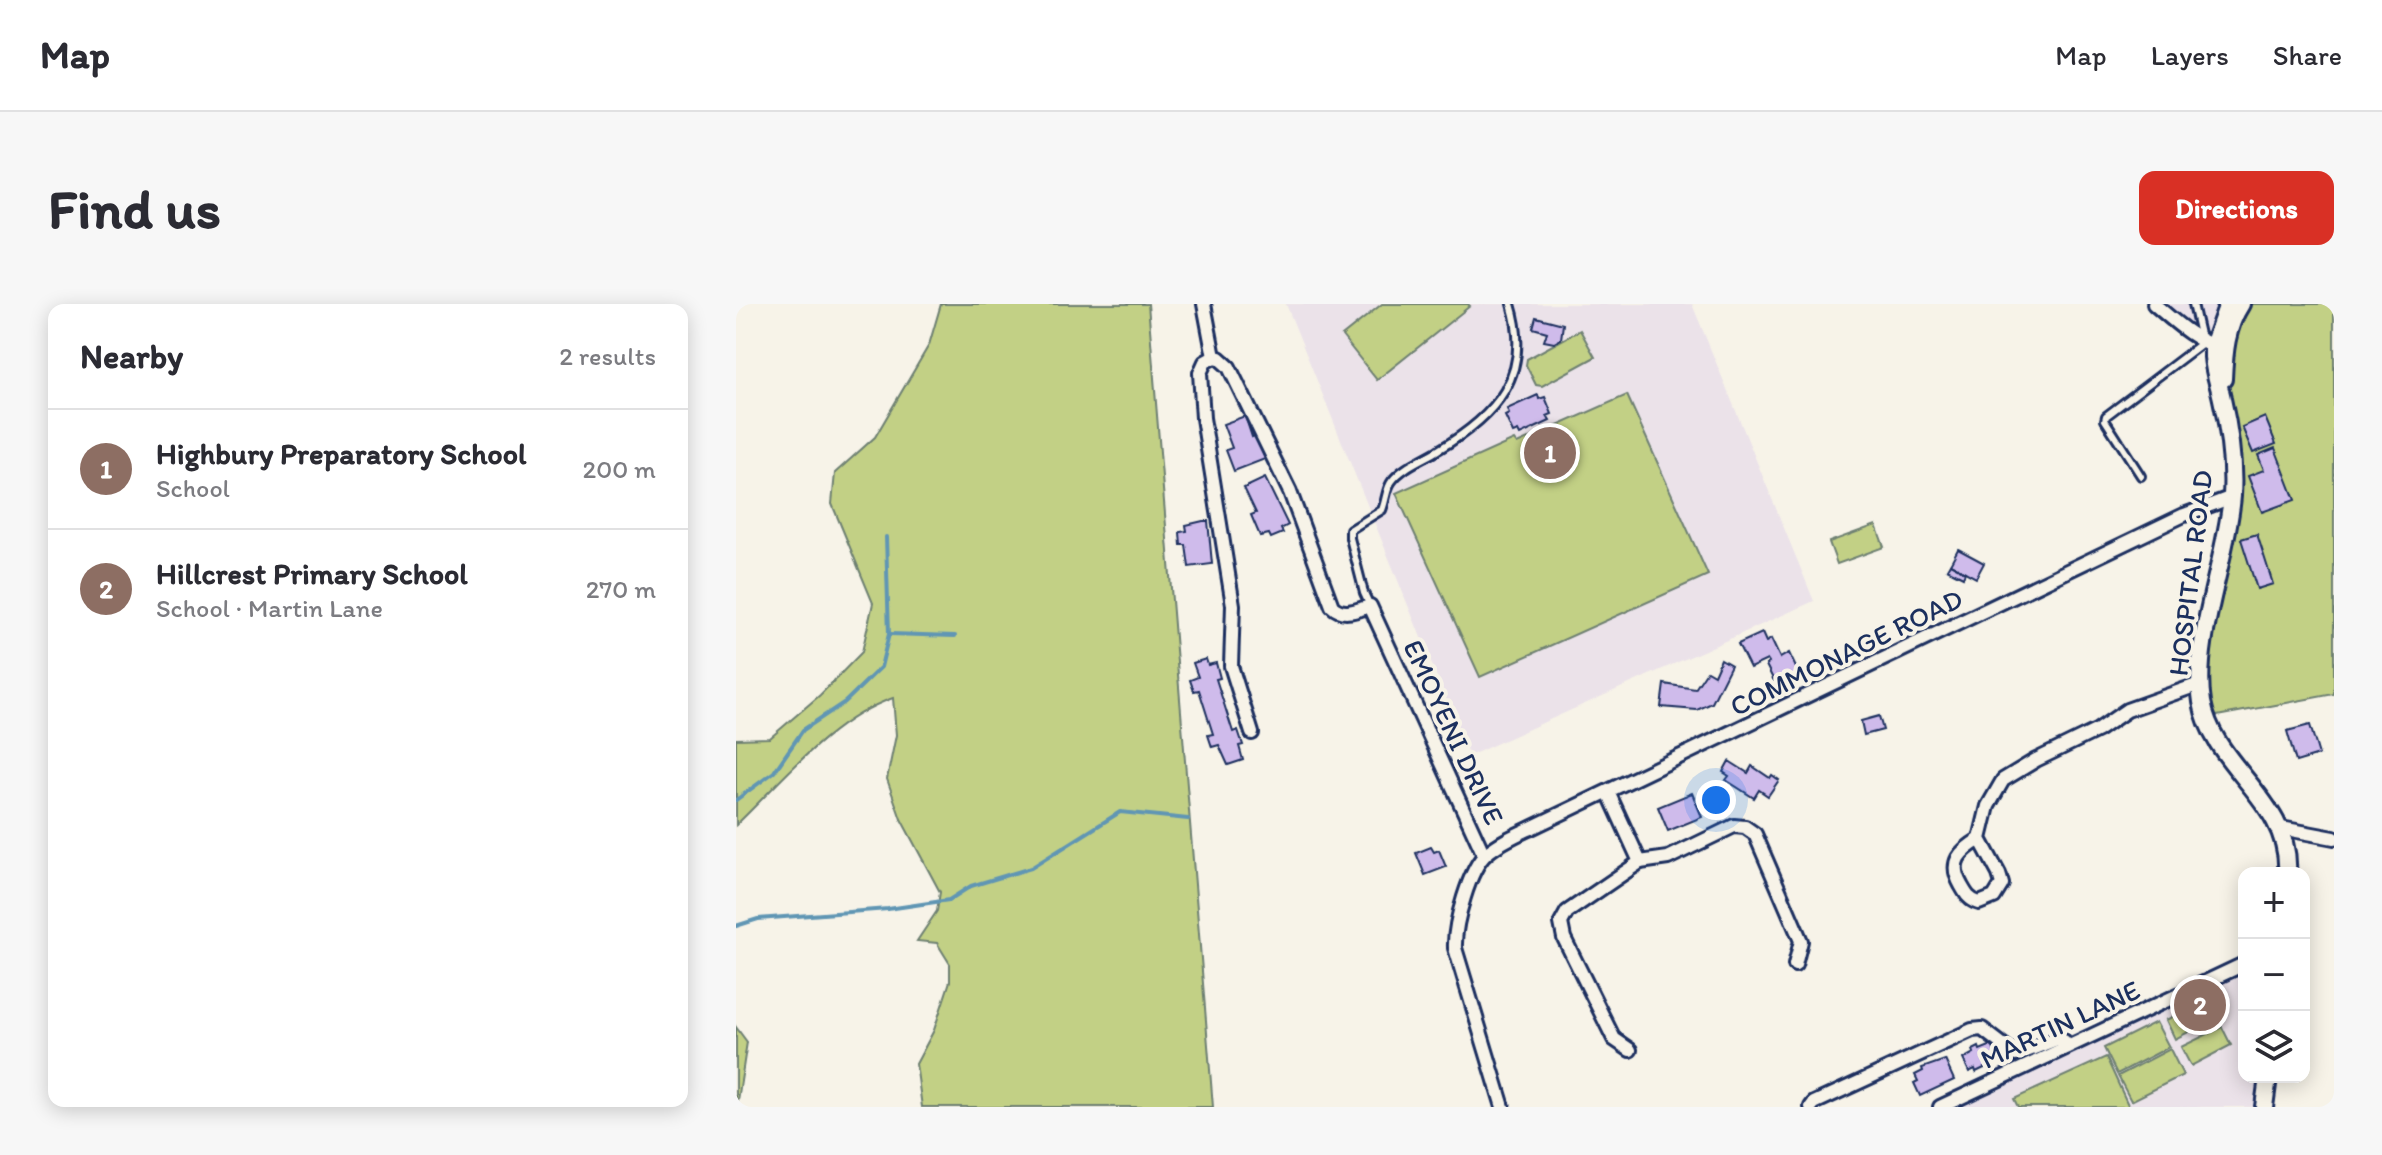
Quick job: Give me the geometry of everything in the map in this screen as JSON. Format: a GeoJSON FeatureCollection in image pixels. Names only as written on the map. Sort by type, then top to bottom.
{"type":"FeatureCollection","features":[{"type":"Feature","properties":{"kind":"street"},"geometry":{"type":"LineString","coordinates":[[1204,304],[1214,357]]}},
{"type":"Feature","properties":{"kind":"street"},"geometry":{"type":"LineString","coordinates":[[2154,304],[2211,344]]}},
{"type":"Feature","properties":{"kind":"street","name":"HOSPITAL ROAD"},"geometry":{"type":"LineString","coordinates":[[2228,304],[2211,344],[2232,465],[2232,497],[2204,646],[2200,684],[2206,718],[2212,731],[2281,828],[2287,867]]}},
{"type":"Feature","properties":{"kind":"street","name":"HOSPITAL ROAD"},"geometry":{"type":"LineString","coordinates":[[2211,344],[2231,323],[2241,304]]}},
{"type":"Feature","properties":{"kind":"street"},"geometry":{"type":"LineString","coordinates":[[1252,733],[1231,666],[1233,605],[1203,418],[1200,373],[1205,362],[1219,358],[1229,367],[1290,492],[1332,606],[1338,612],[1345,613],[1370,606]]}},
{"type":"Feature","properties":{"kind":"street","name":"COMMONAGE ROAD"},"geometry":{"type":"LineString","coordinates":[[1484,855],[1504,842],[2184,515],[2232,497]]}},
{"type":"Feature","properties":{"kind":"street","name":"EMOYENI DRIVE"},"geometry":{"type":"LineString","coordinates":[[1370,606],[1484,855],[1463,901],[1455,948],[1503,1107]]}},
{"type":"Feature","properties":{"kind":"street"},"geometry":{"type":"LineString","coordinates":[[1980,839],[2002,884],[1994,897],[1979,903],[1966,895],[1954,865],[1957,856],[1980,839],[1988,806],[2003,780],[2098,730],[2127,710],[2200,684]]}},
{"type":"Feature","properties":{"kind":"street"},"geometry":{"type":"LineString","coordinates":[[1608,792],[1640,862]]}},
{"type":"Feature","properties":{"kind":"street"},"geometry":{"type":"LineString","coordinates":[[1630,1050],[1614,1039],[1564,938],[1561,923],[1567,912],[1640,862],[1668,858],[1734,826],[1751,831],[1765,853],[1801,941],[1795,965]]}},
{"type":"Feature","properties":{"kind":"street"},"geometry":{"type":"LineString","coordinates":[[2281,828],[2334,838]]}},
{"type":"Feature","properties":{"kind":"street","name":"MARTIN LANE"},"geometry":{"type":"LineString","coordinates":[[1940,1107],[2238,967]]}},
{"type":"Feature","properties":{"kind":"street"},"geometry":{"type":"LineString","coordinates":[[1811,1107],[1972,1030],[1982,1029],[2016,1055],[2057,1039],[2064,1041],[2067,1047]]}},
{"type":"Feature","properties":{"kind":"street"},"geometry":{"type":"LineString","coordinates":[[2264,1107],[2267,1083]]}},
{"type":"Feature","properties":{"kind":"lane"},"geometry":{"type":"LineString","coordinates":[[1370,606],[1364,593],[1350,530],[1382,510],[1392,480],[1468,433],[1497,405],[1510,380],[1518,341],[1511,304]]}},
{"type":"Feature","properties":{"kind":"lane"},"geometry":{"type":"LineString","coordinates":[[2141,476],[2105,420],[2106,416],[2211,344],[2193,304]]}},
{"type":"Feature","properties":{"kind":"shaded area"},"geometry":{"type":"Polygon","coordinates":[[[1286,304],[1692,304],[1814,601],[1469,756],[1286,304]]]}},
{"type":"Feature","properties":{"kind":"shaded area"},"geometry":{"type":"Polygon","coordinates":[[[2154,304],[2241,304],[2225,348],[2154,304]]]}},
{"type":"Feature","properties":{"kind":"shaded area"},"geometry":{"type":"Polygon","coordinates":[[[2238,967],[2238,1083],[2267,1083],[2264,1107],[1940,1107],[2238,967]]]}},
{"type":"Feature","properties":{"kind":"green space"},"geometry":{"type":"Polygon","coordinates":[[[941,304],[1148,304],[1213,1107],[922,1107],[916,1064],[934,1030],[950,981],[950,964],[937,943],[917,941],[937,911],[940,892],[901,819],[887,779],[896,735],[893,698],[870,708],[828,736],[736,825],[736,739],[770,738],[820,695],[862,652],[873,603],[832,504],[835,473],[875,437],[929,345],[941,304]]]}},
{"type":"Feature","properties":{"kind":"green space"},"geometry":{"type":"Polygon","coordinates":[[[1382,304],[1470,306],[1377,380],[1342,336],[1382,304]]]}},
{"type":"Feature","properties":{"kind":"green space"},"geometry":{"type":"Polygon","coordinates":[[[2241,304],[2334,304],[2334,694],[2206,718],[2202,699],[2232,497],[2222,399],[2241,304]]]}},
{"type":"Feature","properties":{"kind":"green space"},"geometry":{"type":"Polygon","coordinates":[[[1580,330],[1595,357],[1542,386],[1536,385],[1526,365],[1527,359],[1580,330]]]}},
{"type":"Feature","properties":{"kind":"green space"},"geometry":{"type":"Polygon","coordinates":[[[1627,395],[1708,575],[1480,677],[1396,493],[1514,440],[1517,444],[1627,395]]]}},
{"type":"Feature","properties":{"kind":"green space"},"geometry":{"type":"Polygon","coordinates":[[[1876,525],[1884,547],[1837,564],[1829,542],[1876,525]]]}},
{"type":"Feature","properties":{"kind":"green space"},"geometry":{"type":"Polygon","coordinates":[[[2206,1000],[2216,1018],[2175,1039],[2166,1020],[2206,1000]]]}},
{"type":"Feature","properties":{"kind":"green space"},"geometry":{"type":"Polygon","coordinates":[[[2156,1022],[2169,1047],[2117,1074],[2104,1048],[2156,1022]]]}},
{"type":"Feature","properties":{"kind":"green space"},"geometry":{"type":"Polygon","coordinates":[[[736,1027],[747,1042],[737,1107],[736,1107],[736,1027]]]}},
{"type":"Feature","properties":{"kind":"green space"},"geometry":{"type":"Polygon","coordinates":[[[2222,1027],[2231,1045],[2191,1066],[2181,1047],[2222,1027]]]}},
{"type":"Feature","properties":{"kind":"green space"},"geometry":{"type":"Polygon","coordinates":[[[2170,1049],[2183,1075],[2131,1101],[2118,1076],[2170,1049]]]}},
{"type":"Feature","properties":{"kind":"green space"},"geometry":{"type":"Polygon","coordinates":[[[2106,1057],[2129,1107],[2018,1107],[2014,1099],[2106,1057]]]}},
{"type":"Feature","properties":{"kind":"building"},"geometry":{"type":"Polygon","coordinates":[[[1536,317],[1563,324],[1561,339],[1554,343],[1544,341],[1547,332],[1533,328],[1536,317]]]}},
{"type":"Feature","properties":{"kind":"building"},"geometry":{"type":"Polygon","coordinates":[[[1538,395],[1539,399],[1545,397],[1552,414],[1547,416],[1550,421],[1520,435],[1518,431],[1513,433],[1505,416],[1509,414],[1507,409],[1538,395]]]}},
{"type":"Feature","properties":{"kind":"building"},"geometry":{"type":"Polygon","coordinates":[[[1245,416],[1252,437],[1256,435],[1265,459],[1234,471],[1226,450],[1232,448],[1223,424],[1245,416]]]}},
{"type":"Feature","properties":{"kind":"building"},"geometry":{"type":"Polygon","coordinates":[[[2265,417],[2276,444],[2253,453],[2242,427],[2265,417]]]}},
{"type":"Feature","properties":{"kind":"building"},"geometry":{"type":"Polygon","coordinates":[[[2275,448],[2295,500],[2262,512],[2248,476],[2264,470],[2258,455],[2275,448]]]}},
{"type":"Feature","properties":{"kind":"building"},"geometry":{"type":"Polygon","coordinates":[[[1265,478],[1288,525],[1281,529],[1283,533],[1271,538],[1269,534],[1260,536],[1251,515],[1256,513],[1244,488],[1265,478]]]}},
{"type":"Feature","properties":{"kind":"building"},"geometry":{"type":"Polygon","coordinates":[[[1208,521],[1212,564],[1189,567],[1186,545],[1181,545],[1180,532],[1187,531],[1186,525],[1208,521]]]}},
{"type":"Feature","properties":{"kind":"building"},"geometry":{"type":"Polygon","coordinates":[[[2257,534],[2273,584],[2257,589],[2241,539],[2257,534]]]}},
{"type":"Feature","properties":{"kind":"building"},"geometry":{"type":"Polygon","coordinates":[[[1958,549],[1984,563],[1976,578],[1950,564],[1958,549]]]}},
{"type":"Feature","properties":{"kind":"building"},"geometry":{"type":"Polygon","coordinates":[[[1950,564],[1965,572],[1963,577],[1947,569],[1950,564]]]}},
{"type":"Feature","properties":{"kind":"building"},"geometry":{"type":"Polygon","coordinates":[[[1762,633],[1766,642],[1771,639],[1780,658],[1789,653],[1799,674],[1776,685],[1766,665],[1769,663],[1767,660],[1750,668],[1738,644],[1762,633]]]}},
{"type":"Feature","properties":{"kind":"building"},"geometry":{"type":"Polygon","coordinates":[[[1206,659],[1208,665],[1216,663],[1220,678],[1216,679],[1233,732],[1238,730],[1243,745],[1239,746],[1243,760],[1228,765],[1219,745],[1212,747],[1208,735],[1213,734],[1199,690],[1194,691],[1190,680],[1198,677],[1193,663],[1206,659]]]}},
{"type":"Feature","properties":{"kind":"building"},"geometry":{"type":"Polygon","coordinates":[[[1721,659],[1731,665],[1712,703],[1697,710],[1661,707],[1664,684],[1695,689],[1707,671],[1714,675],[1721,659]]]}},
{"type":"Feature","properties":{"kind":"building"},"geometry":{"type":"Polygon","coordinates":[[[1879,716],[1883,730],[1864,735],[1861,721],[1879,716]]]}},
{"type":"Feature","properties":{"kind":"building"},"geometry":{"type":"Polygon","coordinates":[[[2310,725],[2319,755],[2296,762],[2287,731],[2310,725]]]}},
{"type":"Feature","properties":{"kind":"building"},"geometry":{"type":"Polygon","coordinates":[[[1729,761],[1748,773],[1752,766],[1779,780],[1768,796],[1759,790],[1754,798],[1726,780],[1729,776],[1723,772],[1729,761]]]}},
{"type":"Feature","properties":{"kind":"building"},"geometry":{"type":"Polygon","coordinates":[[[1692,793],[1702,817],[1668,831],[1658,807],[1692,793]]]}},
{"type":"Feature","properties":{"kind":"building"},"geometry":{"type":"Polygon","coordinates":[[[1431,847],[1434,852],[1439,850],[1446,867],[1425,875],[1416,853],[1431,847]]]}},
{"type":"Feature","properties":{"kind":"building"},"geometry":{"type":"Polygon","coordinates":[[[1992,1045],[1999,1061],[1976,1072],[1975,1069],[1969,1072],[1963,1059],[1979,1047],[1980,1050],[1992,1045]]]}},
{"type":"Feature","properties":{"kind":"building"},"geometry":{"type":"Polygon","coordinates":[[[1945,1060],[1954,1080],[1920,1096],[1914,1083],[1918,1081],[1915,1075],[1923,1071],[1922,1068],[1945,1060]]]}},
{"type":"Feature","properties":{"kind":"waterway"},"geometry":{"type":"LineString","coordinates":[[736,800],[774,772],[803,730],[845,702],[881,667],[889,634],[886,537]]}},
{"type":"Feature","properties":{"kind":"waterway"},"geometry":{"type":"LineString","coordinates":[[890,634],[955,636]]}},
{"type":"Feature","properties":{"kind":"waterway"},"geometry":{"type":"LineString","coordinates":[[736,926],[758,919],[888,909],[949,900],[971,886],[1031,868],[1120,812],[1188,819]]}},
{"type":"Feature","properties":{"kind":"place","name":"Highbury Preparatory School"},"geometry":{"type":"Point","coordinates":[1550,453]}},
{"type":"Feature","properties":{"kind":"place","name":"Hillcrest Primary School"},"geometry":{"type":"Point","coordinates":[2200,1005]}}]}
